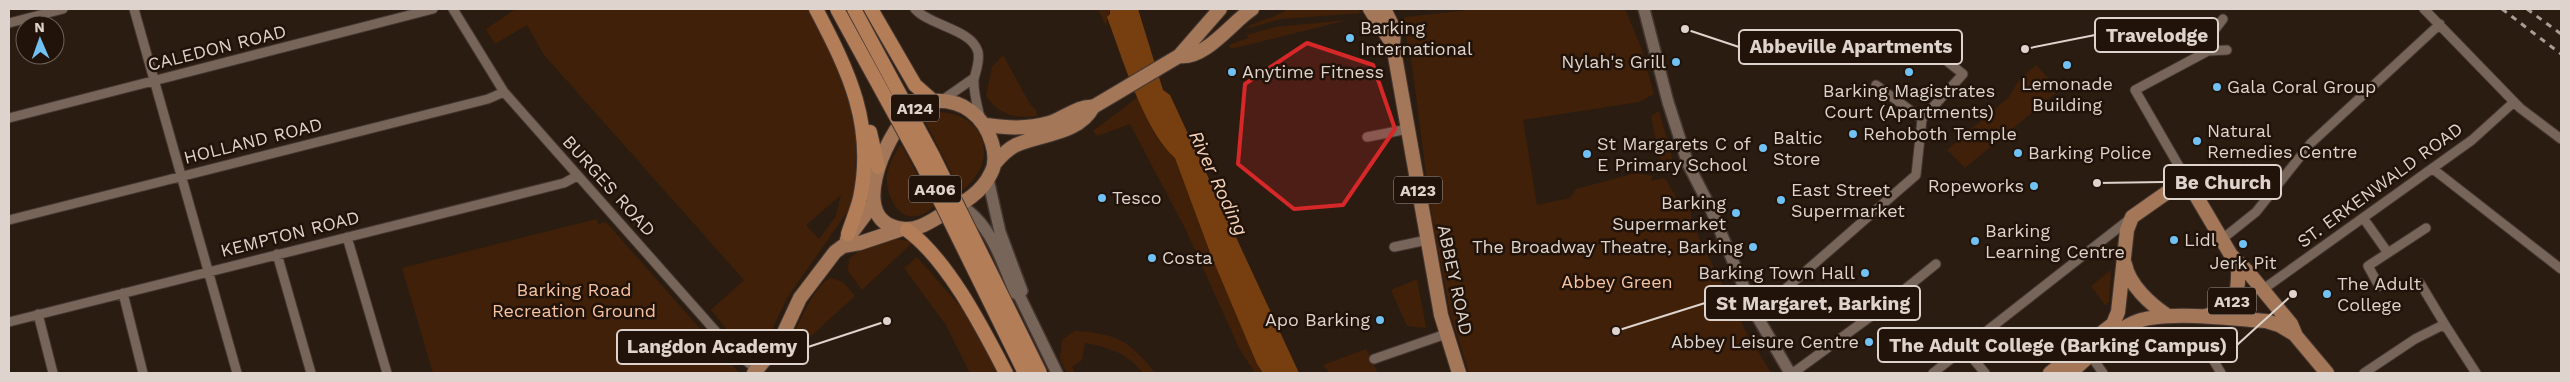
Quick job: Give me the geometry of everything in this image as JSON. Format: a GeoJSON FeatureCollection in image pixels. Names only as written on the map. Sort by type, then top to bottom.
{"type":"FeatureCollection","features":[{"type":"Feature","properties":{"kind":"highway"},"geometry":{"type":"LineString","coordinates":[[816,9],[845,70],[862,116],[868,123],[878,167]]}},
{"type":"Feature","properties":{"kind":"highway","name":"A406"},"geometry":{"type":"LineString","coordinates":[[837,9],[923,166],[1025,373]]}},
{"type":"Feature","properties":{"kind":"highway","name":"A406"},"geometry":{"type":"LineString","coordinates":[[854,9],[933,156],[1040,373]]}},
{"type":"Feature","properties":{"kind":"highway"},"geometry":{"type":"LineString","coordinates":[[871,9],[915,84],[937,101]]}},
{"type":"Feature","properties":{"kind":"highway","name":"A124"},"geometry":{"type":"LineString","coordinates":[[846,240],[860,198],[864,173],[865,157],[862,116]]}},
{"type":"Feature","properties":{"kind":"highway"},"geometry":{"type":"LineString","coordinates":[[905,229],[921,240],[938,259],[1006,373]]}},
{"type":"Feature","properties":{"kind":"main road","name":"A124"},"geometry":{"type":"LineString","coordinates":[[846,240],[860,244],[905,229],[921,227],[959,205],[978,191],[988,179],[995,163],[1016,145],[1056,133],[1088,116],[1092,107],[1179,56],[1220,9]]}},
{"type":"Feature","properties":{"kind":"main road","name":"A124"},"geometry":{"type":"LineString","coordinates":[[1179,56],[1187,58],[1204,48],[1252,9]]}},
{"type":"Feature","properties":{"kind":"main road","name":"ABBEY ROAD"},"geometry":{"type":"LineString","coordinates":[[1377,10],[1393,45],[1427,240],[1446,334],[1459,373]]}},
{"type":"Feature","properties":{"kind":"main road","name":"A124"},"geometry":{"type":"LineString","coordinates":[[755,372],[784,336],[800,298],[815,275],[860,224],[873,204],[873,187],[878,167],[899,126],[910,112],[918,106],[937,101],[965,107],[983,121],[1012,128],[1037,126],[1058,120],[1086,106],[1092,107]]}},
{"type":"Feature","properties":{"kind":"main road"},"geometry":{"type":"LineString","coordinates":[[983,121],[994,148],[995,163]]}},
{"type":"Feature","properties":{"kind":"main road"},"geometry":{"type":"LineString","coordinates":[[2050,373],[2113,324],[2118,312],[2127,230],[2132,218],[2175,188],[2182,188],[2195,194]]}},
{"type":"Feature","properties":{"kind":"main road","name":"A123"},"geometry":{"type":"LineString","coordinates":[[2195,194],[2221,240],[2238,264],[2292,324],[2296,336]]}},
{"type":"Feature","properties":{"kind":"main road"},"geometry":{"type":"LineString","coordinates":[[873,204],[877,212],[888,223],[905,229]]}},
{"type":"Feature","properties":{"kind":"main road"},"geometry":{"type":"LineString","coordinates":[[2124,261],[2129,277],[2135,285],[2168,316]]}},
{"type":"Feature","properties":{"kind":"main road","name":"A123"},"geometry":{"type":"LineString","coordinates":[[2196,318],[2220,311],[2235,298],[2240,285],[2238,264]]}},
{"type":"Feature","properties":{"kind":"main road","name":"A123"},"geometry":{"type":"LineString","coordinates":[[2070,373],[2130,324],[2150,318],[2168,316],[2272,322],[2296,336],[2327,373]]}},
{"type":"Feature","properties":{"kind":"street"},"geometry":{"type":"LineString","coordinates":[[9,23],[63,9]]}},
{"type":"Feature","properties":{"kind":"street"},"geometry":{"type":"LineString","coordinates":[[134,9],[237,373]]}},
{"type":"Feature","properties":{"kind":"street","name":"CALEDON ROAD"},"geometry":{"type":"LineString","coordinates":[[9,118],[432,9]]}},
{"type":"Feature","properties":{"kind":"street","name":"BURGES ROAD"},"geometry":{"type":"LineString","coordinates":[[453,9],[504,92],[733,351],[755,372]]}},
{"type":"Feature","properties":{"kind":"street"},"geometry":{"type":"LineString","coordinates":[[915,9],[925,18],[953,30],[973,44],[978,57],[974,78],[975,95],[983,121]]}},
{"type":"Feature","properties":{"kind":"street"},"geometry":{"type":"LineString","coordinates":[[1644,9],[1688,164],[1710,207],[1754,312],[1792,373],[1878,312],[1936,264]]}},
{"type":"Feature","properties":{"kind":"street"},"geometry":{"type":"LineString","coordinates":[[2424,9],[2514,102],[2561,139]]}},
{"type":"Feature","properties":{"kind":"street"},"geometry":{"type":"LineString","coordinates":[[2208,51],[2207,40],[2223,18]]}},
{"type":"Feature","properties":{"kind":"street"},"geometry":{"type":"LineString","coordinates":[[2221,240],[2268,200],[2311,143],[2440,24]]}},
{"type":"Feature","properties":{"kind":"street"},"geometry":{"type":"LineString","coordinates":[[1754,312],[1775,298],[1916,175],[1922,119],[1963,74],[1933,50]]}},
{"type":"Feature","properties":{"kind":"street"},"geometry":{"type":"LineString","coordinates":[[2195,194],[2135,90],[2208,51],[2227,50]]}},
{"type":"Feature","properties":{"kind":"street"},"geometry":{"type":"LineString","coordinates":[[937,101],[974,78]]}},
{"type":"Feature","properties":{"kind":"street"},"geometry":{"type":"LineString","coordinates":[[1876,85],[1922,119]]}},
{"type":"Feature","properties":{"kind":"street","name":"HOLLAND ROAD"},"geometry":{"type":"LineString","coordinates":[[9,220],[488,98],[504,92]]}},
{"type":"Feature","properties":{"kind":"street","name":"ST. ERKENWALD ROAD"},"geometry":{"type":"LineString","coordinates":[[2262,290],[2364,219],[2472,140],[2514,102]]}},
{"type":"Feature","properties":{"kind":"street"},"geometry":{"type":"LineString","coordinates":[[1367,137],[1408,129]]}},
{"type":"Feature","properties":{"kind":"street"},"geometry":{"type":"LineString","coordinates":[[2175,188],[2177,163]]}},
{"type":"Feature","properties":{"kind":"street"},"geometry":{"type":"LineString","coordinates":[[2433,168],[2561,269]]}},
{"type":"Feature","properties":{"kind":"street","name":"KEMPTON ROAD"},"geometry":{"type":"LineString","coordinates":[[9,322],[564,183],[577,176]]}},
{"type":"Feature","properties":{"kind":"street"},"geometry":{"type":"LineString","coordinates":[[988,179],[1000,232],[1022,291],[1020,295]]}},
{"type":"Feature","properties":{"kind":"street"},"geometry":{"type":"LineString","coordinates":[[959,205],[975,214],[982,224],[1015,293],[1020,295],[1057,373]]}},
{"type":"Feature","properties":{"kind":"street"},"geometry":{"type":"LineString","coordinates":[[1933,373],[2132,218]]}},
{"type":"Feature","properties":{"kind":"street"},"geometry":{"type":"LineString","coordinates":[[2364,219],[2388,253]]}},
{"type":"Feature","properties":{"kind":"street"},"geometry":{"type":"LineString","coordinates":[[2379,286],[2368,266],[2426,228]]}},
{"type":"Feature","properties":{"kind":"street"},"geometry":{"type":"LineString","coordinates":[[348,237],[387,373]]}},
{"type":"Feature","properties":{"kind":"street"},"geometry":{"type":"LineString","coordinates":[[1394,247],[1427,240]]}},
{"type":"Feature","properties":{"kind":"street"},"geometry":{"type":"LineString","coordinates":[[277,254],[311,373]]}},
{"type":"Feature","properties":{"kind":"street"},"geometry":{"type":"LineString","coordinates":[[2420,283],[2476,373]]}},
{"type":"Feature","properties":{"kind":"street"},"geometry":{"type":"LineString","coordinates":[[123,293],[144,373]]}},
{"type":"Feature","properties":{"kind":"street"},"geometry":{"type":"LineString","coordinates":[[38,314],[53,373]]}},
{"type":"Feature","properties":{"kind":"street"},"geometry":{"type":"LineString","coordinates":[[2364,373],[2428,331],[2441,326],[2447,328]]}},
{"type":"Feature","properties":{"kind":"street"},"geometry":{"type":"LineString","coordinates":[[1374,359],[1446,334]]}},
{"type":"Feature","properties":{"kind":"street"},"geometry":{"type":"LineString","coordinates":[[2202,341],[2221,373]]}},
{"type":"Feature","properties":{"kind":"street"},"geometry":{"type":"LineString","coordinates":[[1962,352],[1985,373]]}},
{"type":"Feature","properties":{"kind":"street"},"geometry":{"type":"LineString","coordinates":[[2091,356],[2102,373]]}},
{"type":"Feature","properties":{"kind":"highlighted area"},"geometry":{"type":"Polygon","coordinates":[[[1307,43],[1373,65],[1395,129],[1343,205],[1294,209],[1238,164],[1245,84],[1307,43]]]}},
{"type":"Feature","properties":{"kind":"green space"},"geometry":{"type":"Polygon","coordinates":[[[516,9],[811,9],[827,42],[854,117],[857,138],[854,202],[787,298],[770,334],[750,358],[711,310],[744,280],[544,55],[527,25],[495,44],[486,29],[516,9]],[[841,195],[806,225],[819,239],[836,216],[841,195]]]}},
{"type":"Feature","properties":{"kind":"green space"},"geometry":{"type":"Polygon","coordinates":[[[1098,9],[1110,9],[1106,26],[1098,9]]]}},
{"type":"Feature","properties":{"kind":"green space"},"geometry":{"type":"Polygon","coordinates":[[[1287,9],[1357,9],[1362,13],[1281,19],[1245,29],[1287,9]]]}},
{"type":"Feature","properties":{"kind":"green space","name":"Abbey Green"},"geometry":{"type":"Polygon","coordinates":[[[1477,9],[1625,9],[1641,47],[1654,94],[1639,102],[1523,120],[1537,205],[1570,198],[1576,189],[1636,173],[1652,176],[1651,181],[1665,178],[1683,209],[1690,208],[1692,218],[1690,220],[1746,332],[1771,373],[1469,373],[1450,313],[1430,205],[1412,65],[1402,19],[1477,9]]]}},
{"type":"Feature","properties":{"kind":"green space"},"geometry":{"type":"Polygon","coordinates":[[[1348,20],[1231,49],[1229,45],[1248,38],[1247,35],[1275,27],[1348,20]]]}},
{"type":"Feature","properties":{"kind":"green space"},"geometry":{"type":"Polygon","coordinates":[[[1003,55],[1030,104],[1036,110],[1037,116],[1021,117],[1008,114],[996,107],[986,96],[992,67],[1003,55]]]}},
{"type":"Feature","properties":{"kind":"green space"},"geometry":{"type":"Polygon","coordinates":[[[2036,65],[2059,90],[1965,168],[1947,150],[2009,97],[2019,80],[2036,65]]]}},
{"type":"Feature","properties":{"kind":"green space"},"geometry":{"type":"Polygon","coordinates":[[[1138,97],[1157,138],[1175,158],[1257,364],[1263,373],[1255,373],[1239,348],[1185,228],[1130,124],[1097,136],[1093,131],[1138,97]]]}},
{"type":"Feature","properties":{"kind":"green space"},"geometry":{"type":"Polygon","coordinates":[[[1659,111],[1674,164],[1661,165],[1651,116],[1659,111]]]}},
{"type":"Feature","properties":{"kind":"green space"},"geometry":{"type":"Polygon","coordinates":[[[937,112],[954,115],[968,121],[977,130],[983,141],[984,154],[981,167],[973,180],[961,191],[923,117],[937,112]]]}},
{"type":"Feature","properties":{"kind":"green space"},"geometry":{"type":"Polygon","coordinates":[[[901,144],[934,206],[921,215],[906,215],[900,211],[888,190],[888,171],[901,144]]]}},
{"type":"Feature","properties":{"kind":"green space","name":"Barking Road Recreation Ground"},"geometry":{"type":"Polygon","coordinates":[[[597,219],[598,224],[606,222],[739,373],[433,373],[402,268],[597,219]]]}},
{"type":"Feature","properties":{"kind":"green space"},"geometry":{"type":"Polygon","coordinates":[[[897,239],[913,242],[862,290],[848,271],[849,259],[871,245],[897,239]]]}},
{"type":"Feature","properties":{"kind":"green space"},"geometry":{"type":"Polygon","coordinates":[[[917,257],[972,320],[999,373],[970,373],[946,325],[904,268],[917,257]]]}},
{"type":"Feature","properties":{"kind":"green space"},"geometry":{"type":"Polygon","coordinates":[[[2111,270],[2109,302],[2105,305],[2091,286],[2111,270]]]}},
{"type":"Feature","properties":{"kind":"green space"},"geometry":{"type":"Polygon","coordinates":[[[832,278],[843,282],[855,296],[799,347],[790,341],[819,287],[825,281],[832,278]]]}},
{"type":"Feature","properties":{"kind":"green space"},"geometry":{"type":"Polygon","coordinates":[[[1417,279],[1426,328],[1407,326],[1391,290],[1417,279]]]}},
{"type":"Feature","properties":{"kind":"green space"},"geometry":{"type":"Polygon","coordinates":[[[1075,331],[1101,334],[1121,341],[1138,353],[1155,373],[1143,373],[1131,360],[1117,352],[1085,343],[1082,360],[1072,367],[1075,373],[1067,373],[1060,359],[1062,340],[1075,331]]]}},
{"type":"Feature","properties":{"kind":"green space"},"geometry":{"type":"Polygon","coordinates":[[[1366,349],[1377,371],[1370,373],[1329,373],[1323,365],[1366,349]]]}},
{"type":"Feature","properties":{"kind":"shaded area"},"geometry":{"type":"Polygon","coordinates":[[[1110,9],[1138,9],[1163,90],[1170,95],[1299,373],[1263,373],[1257,364],[1211,255],[1175,158],[1153,130],[1135,92],[1107,17],[1110,14],[1110,9]]]}},
{"type":"Feature","properties":{"kind":"railway"},"geometry":{"type":"LineString","coordinates":[[2502,9],[2561,54]]}},
{"type":"Feature","properties":{"kind":"railway"},"geometry":{"type":"LineString","coordinates":[[2527,9],[2561,34]]}},
{"type":"Feature","properties":{"kind":"place","name":"Abbeville Apartments"},"geometry":{"type":"Point","coordinates":[1685,29]}},
{"type":"Feature","properties":{"kind":"place","name":"Barking International"},"geometry":{"type":"Point","coordinates":[1350,38]}},
{"type":"Feature","properties":{"kind":"place","name":"Travelodge"},"geometry":{"type":"Point","coordinates":[2025,49]}},
{"type":"Feature","properties":{"kind":"place","name":"Nylah's Grill"},"geometry":{"type":"Point","coordinates":[1676,62]}},
{"type":"Feature","properties":{"kind":"place","name":"Lemonade Building"},"geometry":{"type":"Point","coordinates":[2067,65]}},
{"type":"Feature","properties":{"kind":"place","name":"Anytime Fitness"},"geometry":{"type":"Point","coordinates":[1232,72]}},
{"type":"Feature","properties":{"kind":"place","name":"Barking Magistrates Court (Apartments)"},"geometry":{"type":"Point","coordinates":[1909,72]}},
{"type":"Feature","properties":{"kind":"place","name":"Gala Coral Group"},"geometry":{"type":"Point","coordinates":[2217,87]}},
{"type":"Feature","properties":{"kind":"place","name":"Rehoboth Temple"},"geometry":{"type":"Point","coordinates":[1853,134]}},
{"type":"Feature","properties":{"kind":"place","name":"Natural Remedies Centre"},"geometry":{"type":"Point","coordinates":[2197,141]}},
{"type":"Feature","properties":{"kind":"place","name":"Baltic Store"},"geometry":{"type":"Point","coordinates":[1763,148]}},
{"type":"Feature","properties":{"kind":"place","name":"Barking Police"},"geometry":{"type":"Point","coordinates":[2018,153]}},
{"type":"Feature","properties":{"kind":"place","name":"St Margarets C of E Primary School"},"geometry":{"type":"Point","coordinates":[1587,154]}},
{"type":"Feature","properties":{"kind":"place","name":"Be Church"},"geometry":{"type":"Point","coordinates":[2097,183]}},
{"type":"Feature","properties":{"kind":"place","name":"Ropeworks"},"geometry":{"type":"Point","coordinates":[2034,186]}},
{"type":"Feature","properties":{"kind":"place","name":"Tesco"},"geometry":{"type":"Point","coordinates":[1102,198]}},
{"type":"Feature","properties":{"kind":"place","name":"East Street Supermarket"},"geometry":{"type":"Point","coordinates":[1781,200]}},
{"type":"Feature","properties":{"kind":"place","name":"Barking Supermarket"},"geometry":{"type":"Point","coordinates":[1736,213]}},
{"type":"Feature","properties":{"kind":"place","name":"Lidl"},"geometry":{"type":"Point","coordinates":[2174,240]}},
{"type":"Feature","properties":{"kind":"place","name":"Barking Learning Centre"},"geometry":{"type":"Point","coordinates":[1975,241]}},
{"type":"Feature","properties":{"kind":"place","name":"Jerk Pit"},"geometry":{"type":"Point","coordinates":[2243,244]}},
{"type":"Feature","properties":{"kind":"place","name":"The Broadway Theatre, Barking"},"geometry":{"type":"Point","coordinates":[1753,247]}},
{"type":"Feature","properties":{"kind":"place","name":"Costa"},"geometry":{"type":"Point","coordinates":[1152,258]}},
{"type":"Feature","properties":{"kind":"place","name":"Barking Town Hall"},"geometry":{"type":"Point","coordinates":[1865,273]}},
{"type":"Feature","properties":{"kind":"place","name":"The Adult College (Barking Campus)"},"geometry":{"type":"Point","coordinates":[2293,294]}},
{"type":"Feature","properties":{"kind":"place","name":"The Adult College"},"geometry":{"type":"Point","coordinates":[2327,294]}},
{"type":"Feature","properties":{"kind":"place","name":"Apo Barking"},"geometry":{"type":"Point","coordinates":[1380,320]}},
{"type":"Feature","properties":{"kind":"place","name":"Langdon Academy"},"geometry":{"type":"Point","coordinates":[887,321]}},
{"type":"Feature","properties":{"kind":"place","name":"St Margaret, Barking"},"geometry":{"type":"Point","coordinates":[1616,331]}},
{"type":"Feature","properties":{"kind":"place","name":"Abbey Leisure Centre"},"geometry":{"type":"Point","coordinates":[1869,342]}},
{"type":"Feature","properties":{"kind":"water label","name":"River Roding"},"geometry":{"type":"Point","coordinates":[1219,183]}}]}
